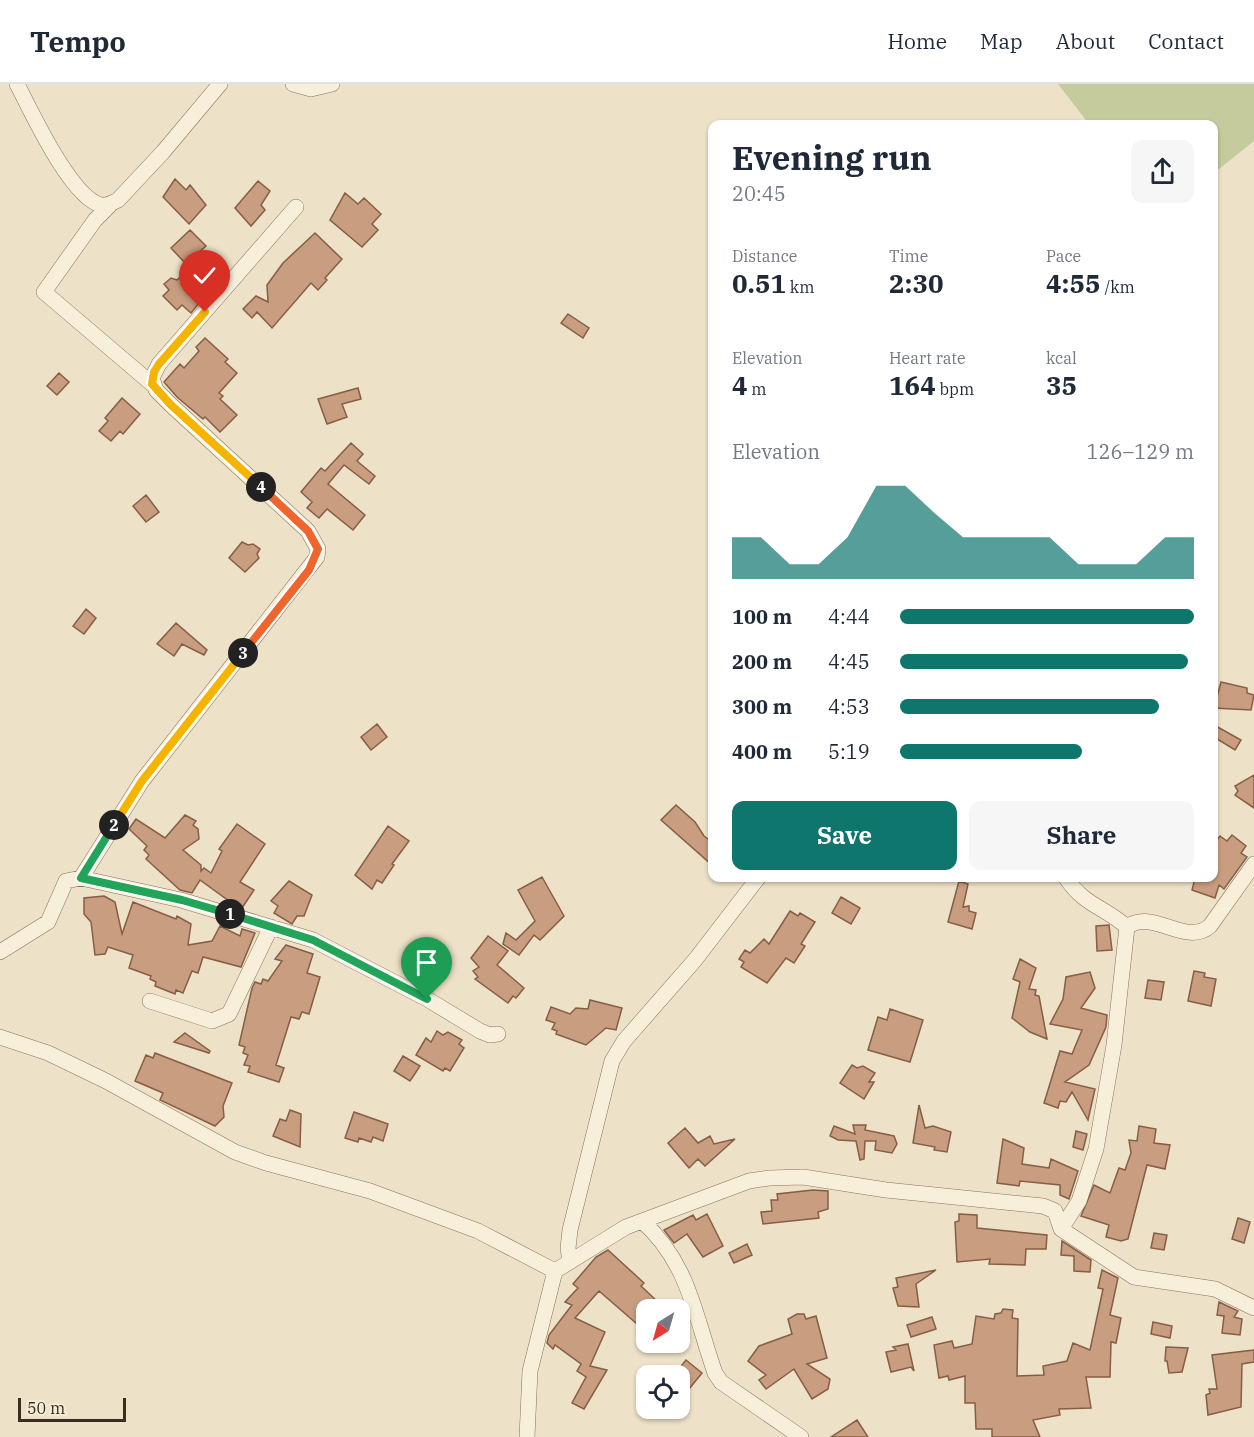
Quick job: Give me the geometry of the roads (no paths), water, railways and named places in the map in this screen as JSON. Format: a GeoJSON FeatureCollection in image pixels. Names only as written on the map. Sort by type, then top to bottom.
{"type":"FeatureCollection","features":[{"type":"Feature","properties":{"kind":"street"},"geometry":{"type":"LineString","coordinates":[[16,84],[60,166],[94,202],[110,205]]}},
{"type":"Feature","properties":{"kind":"street"},"geometry":{"type":"LineString","coordinates":[[81,878],[142,781],[309,570],[318,549],[308,531],[171,405],[152,384],[44,292],[95,220],[163,152],[220,84]]}},
{"type":"Feature","properties":{"kind":"street"},"geometry":{"type":"LineString","coordinates":[[293,84],[311,90],[332,84]]}},
{"type":"Feature","properties":{"kind":"street"},"geometry":{"type":"LineString","coordinates":[[152,384],[154,372],[159,364],[296,207]]}},
{"type":"Feature","properties":{"kind":"street"},"geometry":{"type":"LineString","coordinates":[[1127,927],[1133,923],[1149,922],[1201,933],[1210,926],[1254,864]]}},
{"type":"Feature","properties":{"kind":"street"},"geometry":{"type":"LineString","coordinates":[[0,952],[48,922],[66,881],[81,878],[182,900],[313,940],[342,953],[480,1032],[490,1035],[498,1034]]}},
{"type":"Feature","properties":{"kind":"street"},"geometry":{"type":"LineString","coordinates":[[570,1262],[568,1248],[570,1230],[612,1061],[624,1041],[695,960],[755,882]]}},
{"type":"Feature","properties":{"kind":"street"},"geometry":{"type":"LineString","coordinates":[[1069,882],[1078,896],[1107,911],[1127,927]]}},
{"type":"Feature","properties":{"kind":"street"},"geometry":{"type":"LineString","coordinates":[[150,1001],[213,1020],[229,1014],[271,927]]}},
{"type":"Feature","properties":{"kind":"street"},"geometry":{"type":"LineString","coordinates":[[1061,1229],[1079,1201],[1096,1149],[1114,1045],[1127,927]]}},
{"type":"Feature","properties":{"kind":"street"},"geometry":{"type":"LineString","coordinates":[[0,1037],[48,1053],[106,1081],[235,1152],[370,1191],[478,1231],[555,1271]]}},
{"type":"Feature","properties":{"kind":"street"},"geometry":{"type":"LineString","coordinates":[[527,1437],[530,1371],[555,1271],[626,1227],[749,1181],[803,1177],[886,1190],[1043,1206],[1055,1211],[1061,1229],[1134,1277],[1215,1288],[1254,1308]]}},
{"type":"Feature","properties":{"kind":"street"},"geometry":{"type":"LineString","coordinates":[[642,1221],[661,1238],[673,1255],[688,1288],[715,1373],[721,1382],[801,1437]]}}]}
